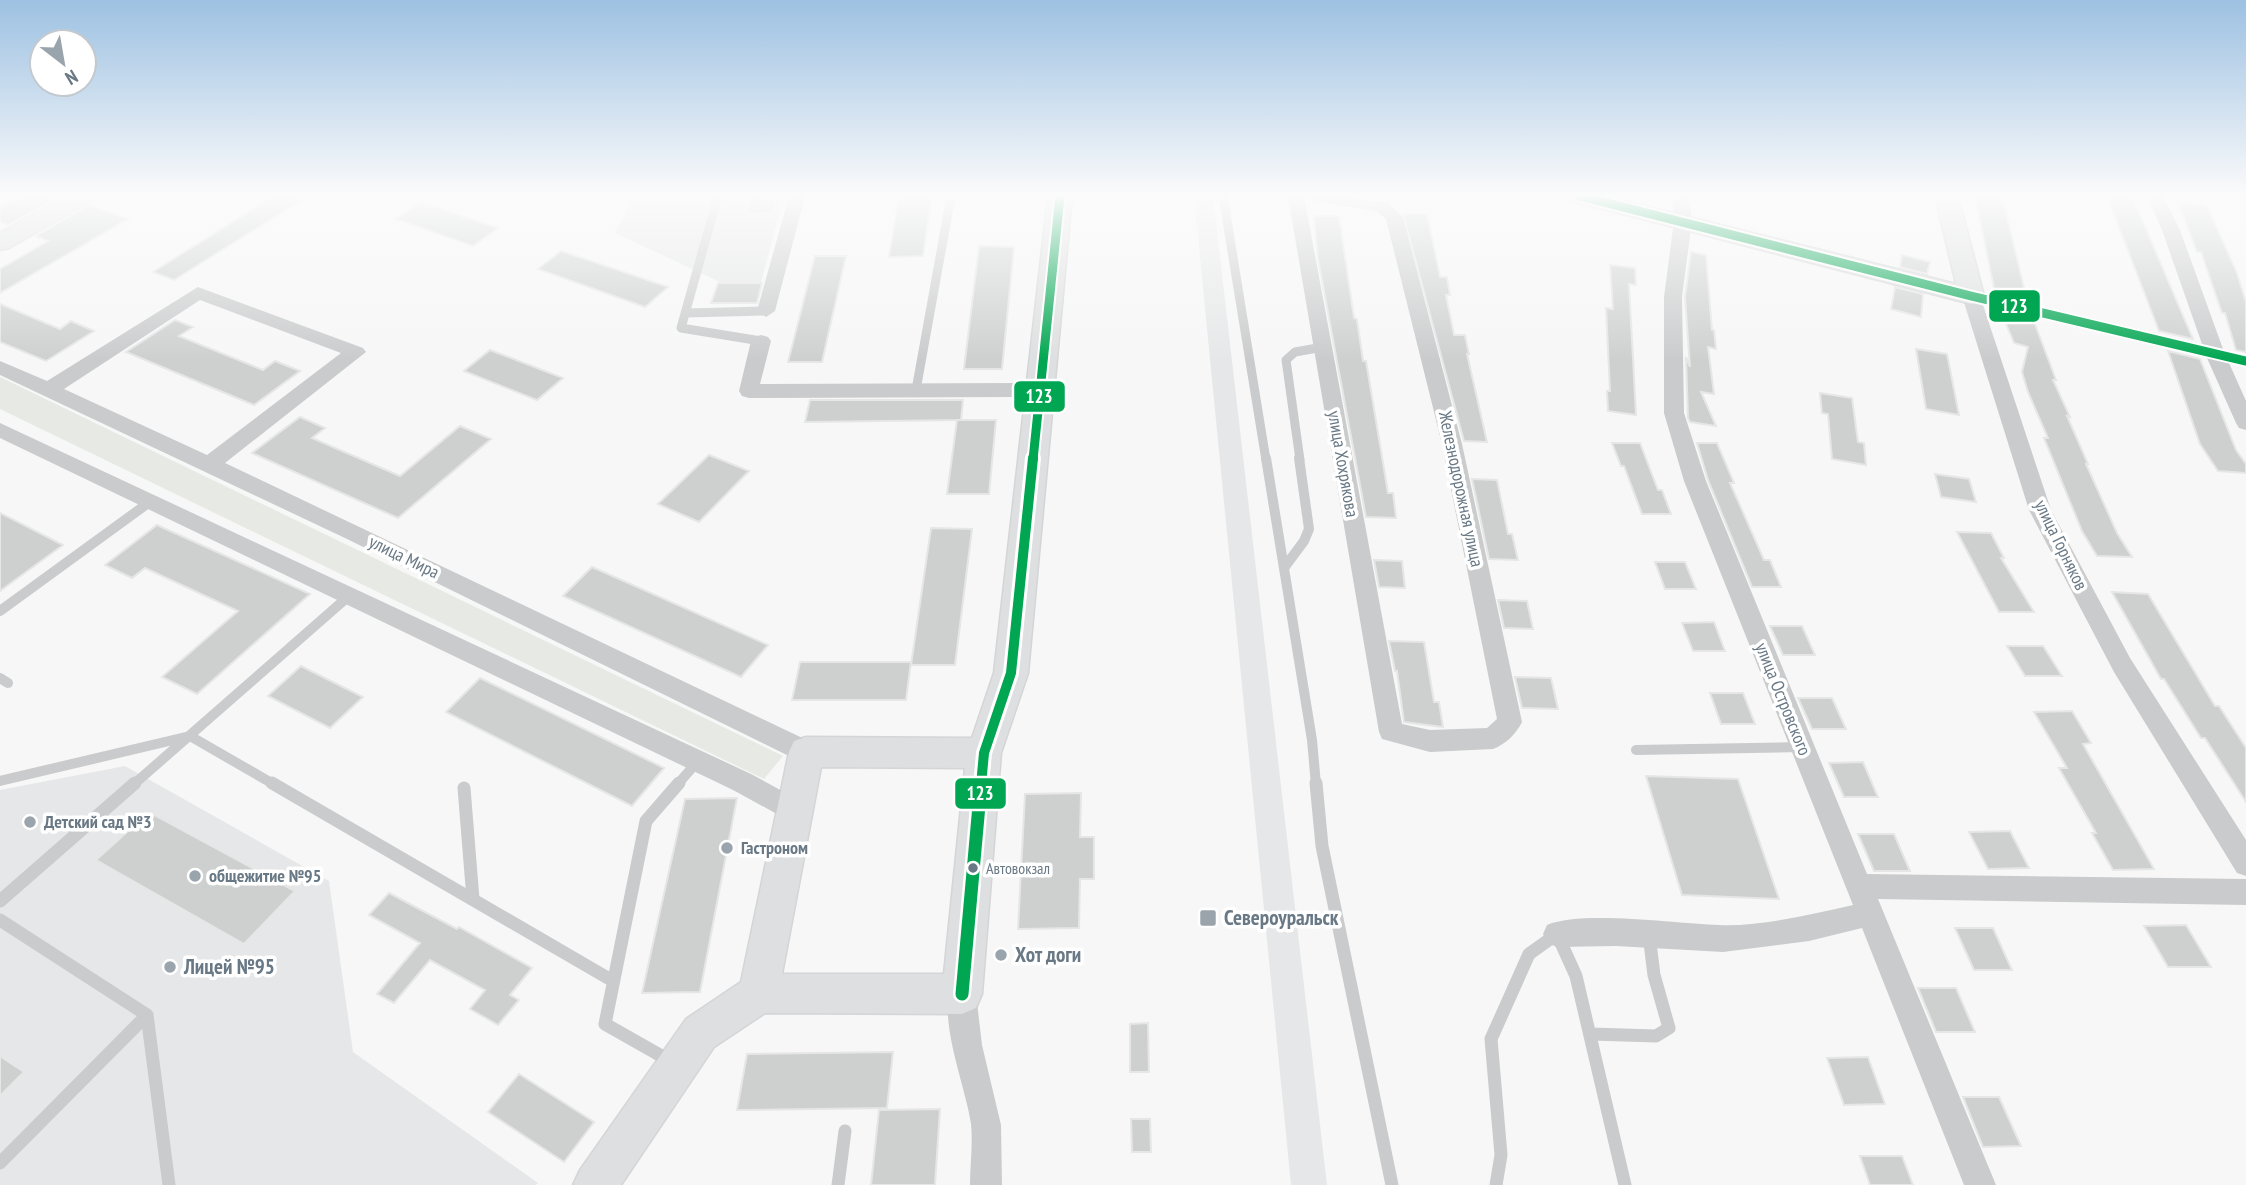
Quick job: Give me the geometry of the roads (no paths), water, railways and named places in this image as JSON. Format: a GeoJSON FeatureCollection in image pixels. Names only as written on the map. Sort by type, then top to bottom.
{"type":"FeatureCollection","features":[{"type":"Feature","properties":{"kind":"street"},"geometry":{"type":"LineString","coordinates":[[766,311],[782,251]]}},
{"type":"Feature","properties":{"kind":"street"},"geometry":{"type":"LineString","coordinates":[[986,1185],[986,1125],[967,1045],[962,994],[984,753],[1011,673],[1054,251]]}},
{"type":"Feature","properties":{"kind":"street","name":"улица Хохрякова"},"geometry":{"type":"LineString","coordinates":[[1306,251],[1391,732]]}},
{"type":"Feature","properties":{"kind":"street","name":"Железнодорожная улица"},"geometry":{"type":"LineString","coordinates":[[1391,732],[1430,741],[1493,738],[1510,722],[1452,444],[1403,251]]}},
{"type":"Feature","properties":{"kind":"street","name":"улица Островского"},"geometry":{"type":"LineString","coordinates":[[1679,251],[1673,297],[1674,413],[1695,481],[1868,914],[1980,1185]]}},
{"type":"Feature","properties":{"kind":"street"},"geometry":{"type":"LineString","coordinates":[[1800,251],[1972,296],[2246,361]]}},
{"type":"Feature","properties":{"kind":"street","name":"улица Горняков"},"geometry":{"type":"LineString","coordinates":[[1961,251],[1972,296],[2040,510],[2122,665],[2246,864]]}},
{"type":"Feature","properties":{"kind":"street"},"geometry":{"type":"LineString","coordinates":[[2179,251],[2215,354],[2246,423]]}},
{"type":"Feature","properties":{"kind":"street"},"geometry":{"type":"LineString","coordinates":[[49,389],[198,293],[356,352],[209,465]]}},
{"type":"Feature","properties":{"kind":"street"},"geometry":{"type":"LineString","coordinates":[[761,341],[749,391],[1040,390]]}},
{"type":"Feature","properties":{"kind":"street","name":"улица Мира"},"geometry":{"type":"LineString","coordinates":[[0,367],[806,752]]}},
{"type":"Feature","properties":{"kind":"street"},"geometry":{"type":"LineString","coordinates":[[0,430],[698,761],[795,811]]}},
{"type":"Feature","properties":{"kind":"street"},"geometry":{"type":"LineString","coordinates":[[759,993],[806,752],[984,753]]}},
{"type":"Feature","properties":{"kind":"street"},"geometry":{"type":"LineString","coordinates":[[1859,886],[2246,892]]}},
{"type":"Feature","properties":{"kind":"street"},"geometry":{"type":"LineString","coordinates":[[1557,934],[1723,939],[1809,928],[1868,914]]}},
{"type":"Feature","properties":{"kind":"street"},"geometry":{"type":"LineString","coordinates":[[596,1185],[700,1033],[759,993],[962,994]]}},
{"type":"Feature","properties":{"kind":"lane"},"geometry":{"type":"LineString","coordinates":[[703,251],[681,328],[761,341]]}},
{"type":"Feature","properties":{"kind":"lane"},"geometry":{"type":"LineString","coordinates":[[916,390],[941,251]]}},
{"type":"Feature","properties":{"kind":"lane"},"geometry":{"type":"LineString","coordinates":[[1232,251],[1312,740],[1322,846],[1392,1185]]}},
{"type":"Feature","properties":{"kind":"lane"},"geometry":{"type":"LineString","coordinates":[[685,313],[766,311]]}},
{"type":"Feature","properties":{"kind":"lane"},"geometry":{"type":"LineString","coordinates":[[1284,568],[1304,541],[1309,528],[1286,360],[1295,352],[1323,347]]}},
{"type":"Feature","properties":{"kind":"lane"},"geometry":{"type":"LineString","coordinates":[[0,611],[151,501]]}},
{"type":"Feature","properties":{"kind":"lane"},"geometry":{"type":"LineString","coordinates":[[0,901],[350,595]]}},
{"type":"Feature","properties":{"kind":"lane"},"geometry":{"type":"LineString","coordinates":[[0,597],[11,603]]}},
{"type":"Feature","properties":{"kind":"lane"},"geometry":{"type":"LineString","coordinates":[[0,782],[190,736],[613,981]]}},
{"type":"Feature","properties":{"kind":"lane"},"geometry":{"type":"LineString","coordinates":[[1636,750],[1802,747]]}},
{"type":"Feature","properties":{"kind":"lane"},"geometry":{"type":"LineString","coordinates":[[678,1065],[605,1024],[646,821],[698,761]]}},
{"type":"Feature","properties":{"kind":"lane"},"geometry":{"type":"LineString","coordinates":[[464,788],[473,899]]}},
{"type":"Feature","properties":{"kind":"lane"},"geometry":{"type":"LineString","coordinates":[[0,920],[147,1015],[169,1185]]}},
{"type":"Feature","properties":{"kind":"lane"},"geometry":{"type":"LineString","coordinates":[[1496,1185],[1501,1155],[1491,1039],[1529,954],[1557,934],[1576,976],[1625,1185]]}},
{"type":"Feature","properties":{"kind":"lane"},"geometry":{"type":"LineString","coordinates":[[1591,1034],[1656,1036],[1669,1028],[1654,975],[1649,935]]}},
{"type":"Feature","properties":{"kind":"lane"},"geometry":{"type":"LineString","coordinates":[[0,1163],[147,1015]]}},
{"type":"Feature","properties":{"kind":"lane"},"geometry":{"type":"LineString","coordinates":[[838,1185],[845,1131]]}},
{"type":"Feature","properties":{"kind":"place","name":"Детский сад №3"},"geometry":{"type":"Point","coordinates":[30,822]}},
{"type":"Feature","properties":{"kind":"place","name":"Гастроном"},"geometry":{"type":"Point","coordinates":[727,848]}},
{"type":"Feature","properties":{"kind":"place","name":"Автовокзал"},"geometry":{"type":"Point","coordinates":[973,868]}},
{"type":"Feature","properties":{"kind":"place","name":"общежитие №95"},"geometry":{"type":"Point","coordinates":[195,876]}},
{"type":"Feature","properties":{"kind":"place","name":"Североуральск"},"geometry":{"type":"Point","coordinates":[1208,918]}},
{"type":"Feature","properties":{"kind":"place","name":"Хот доги"},"geometry":{"type":"Point","coordinates":[1001,955]}},
{"type":"Feature","properties":{"kind":"place","name":"Лицей №95"},"geometry":{"type":"Point","coordinates":[170,967]}}]}
